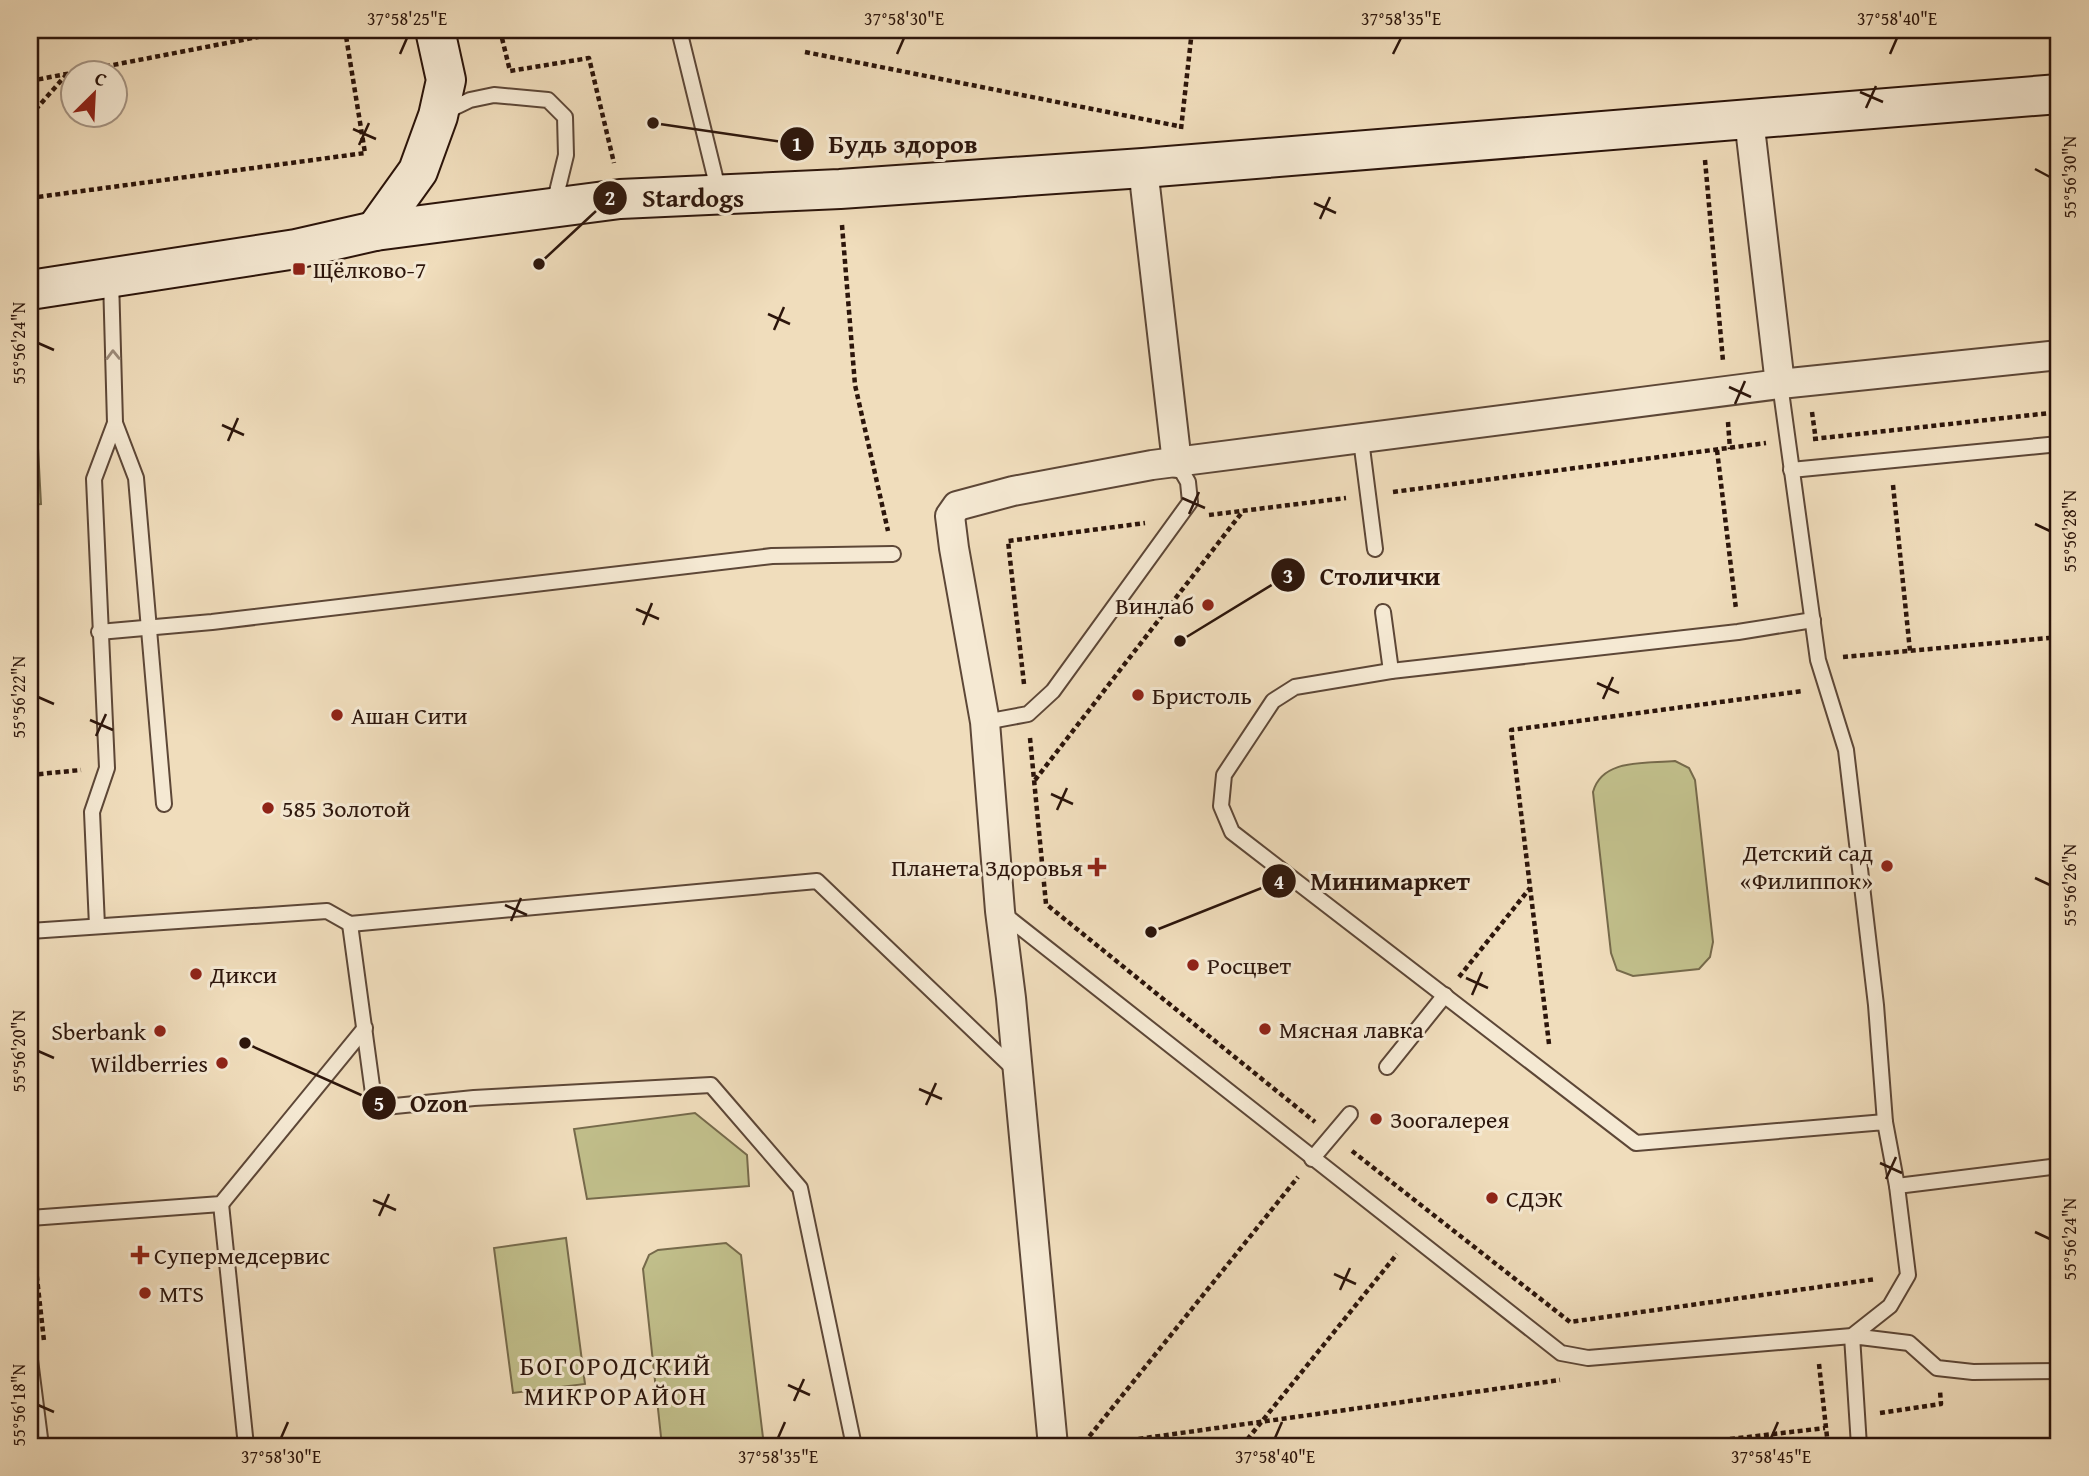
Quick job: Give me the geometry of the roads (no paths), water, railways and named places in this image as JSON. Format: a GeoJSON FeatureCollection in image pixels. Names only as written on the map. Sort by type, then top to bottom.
{"type":"FeatureCollection","features":[{"type":"Feature","properties":{"kind":"street"},"geometry":{"type":"LineString","coordinates":[[375,231],[418,171],[438,116],[446,80],[435,30]]}},
{"type":"Feature","properties":{"kind":"street"},"geometry":{"type":"LineString","coordinates":[[30,290],[296,249],[375,231],[554,205],[1143,168],[2059,94]]}},
{"type":"Feature","properties":{"kind":"street"},"geometry":{"type":"LineString","coordinates":[[1749,119],[1780,384]]}},
{"type":"Feature","properties":{"kind":"street"},"geometry":{"type":"LineString","coordinates":[[1143,168],[1177,463]]}},
{"type":"Feature","properties":{"kind":"street"},"geometry":{"type":"LineString","coordinates":[[1052,1434],[1015,1070],[1011,998],[1000,911],[985,722],[950,516],[957,506],[1013,491],[1177,463],[1780,384],[2059,355]]}},
{"type":"Feature","properties":{"kind":"lane"},"geometry":{"type":"LineString","coordinates":[[679,30],[719,194]]}},
{"type":"Feature","properties":{"kind":"lane"},"geometry":{"type":"LineString","coordinates":[[438,116],[470,100],[494,95],[548,100],[565,117],[566,155],[554,205]]}},
{"type":"Feature","properties":{"kind":"lane"},"geometry":{"type":"LineString","coordinates":[[111,277],[115,423],[136,478],[164,804]]}},
{"type":"Feature","properties":{"kind":"lane"},"geometry":{"type":"LineString","coordinates":[[1780,384],[1785,441],[1818,660],[1846,750],[1876,1005],[1885,1122],[1897,1186],[1908,1275],[1891,1306],[1852,1336]]}},
{"type":"Feature","properties":{"kind":"lane"},"geometry":{"type":"LineString","coordinates":[[97,926],[92,812],[107,768],[94,480],[115,423]]}},
{"type":"Feature","properties":{"kind":"lane"},"geometry":{"type":"LineString","coordinates":[[1361,440],[1375,549]]}},
{"type":"Feature","properties":{"kind":"lane"},"geometry":{"type":"LineString","coordinates":[[1791,470],[2059,444]]}},
{"type":"Feature","properties":{"kind":"lane"},"geometry":{"type":"LineString","coordinates":[[985,722],[1028,714],[1053,691],[1181,519],[1190,502],[1188,482],[1177,463]]}},
{"type":"Feature","properties":{"kind":"lane"},"geometry":{"type":"LineString","coordinates":[[99,632],[772,556],[893,554]]}},
{"type":"Feature","properties":{"kind":"lane"},"geometry":{"type":"LineString","coordinates":[[1383,612],[1391,671]]}},
{"type":"Feature","properties":{"kind":"lane"},"geometry":{"type":"LineString","coordinates":[[1813,620],[1738,632],[1391,671],[1295,687],[1273,701],[1224,775],[1221,806],[1232,832],[1445,995],[1554,1083],[1636,1143],[1885,1122]]}},
{"type":"Feature","properties":{"kind":"lane"},"geometry":{"type":"LineString","coordinates":[[30,931],[327,911],[350,924],[817,881],[1015,1070]]}},
{"type":"Feature","properties":{"kind":"lane"},"geometry":{"type":"LineString","coordinates":[[1000,911],[1561,1353],[1603,1357],[1852,1336],[1909,1343],[1937,1368],[1973,1372],[2059,1374]]}},
{"type":"Feature","properties":{"kind":"lane"},"geometry":{"type":"LineString","coordinates":[[350,924],[375,1108],[474,1098],[711,1085],[800,1188],[854,1446]]}},
{"type":"Feature","properties":{"kind":"lane"},"geometry":{"type":"LineString","coordinates":[[1387,1067],[1445,995]]}},
{"type":"Feature","properties":{"kind":"lane"},"geometry":{"type":"LineString","coordinates":[[246,1446],[221,1204],[365,1028]]}},
{"type":"Feature","properties":{"kind":"lane"},"geometry":{"type":"LineString","coordinates":[[1312,1159],[1350,1114]]}},
{"type":"Feature","properties":{"kind":"lane"},"geometry":{"type":"LineString","coordinates":[[1897,1186],[2059,1166]]}},
{"type":"Feature","properties":{"kind":"lane"},"geometry":{"type":"LineString","coordinates":[[30,1218],[221,1204]]}},
{"type":"Feature","properties":{"kind":"lane"},"geometry":{"type":"LineString","coordinates":[[1852,1336],[1859,1446]]}},
{"type":"Feature","properties":{"kind":"lane"},"geometry":{"type":"LineString","coordinates":[[30,1360],[41,1446]]}},
{"type":"Feature","properties":{"kind":"place","name":"Будь здоров"},"geometry":{"type":"Point","coordinates":[653,123]}},
{"type":"Feature","properties":{"kind":"place","name":"Stardogs"},"geometry":{"type":"Point","coordinates":[539,264]}},
{"type":"Feature","properties":{"kind":"place","name":"Щёлково-7"},"geometry":{"type":"Point","coordinates":[299,269]}},
{"type":"Feature","properties":{"kind":"place","name":"Винлаб"},"geometry":{"type":"Point","coordinates":[1208,605]}},
{"type":"Feature","properties":{"kind":"place","name":"Столички"},"geometry":{"type":"Point","coordinates":[1180,641]}},
{"type":"Feature","properties":{"kind":"place","name":"Бристоль"},"geometry":{"type":"Point","coordinates":[1138,695]}},
{"type":"Feature","properties":{"kind":"place","name":"Ашан Сити"},"geometry":{"type":"Point","coordinates":[337,715]}},
{"type":"Feature","properties":{"kind":"place","name":"585 Золотой"},"geometry":{"type":"Point","coordinates":[268,808]}},
{"type":"Feature","properties":{"kind":"place","name":"Детский сад «Филиппок»"},"geometry":{"type":"Point","coordinates":[1887,866]}},
{"type":"Feature","properties":{"kind":"place","name":"Планета Здоровья"},"geometry":{"type":"Point","coordinates":[1097,867]}},
{"type":"Feature","properties":{"kind":"place","name":"Минимаркет"},"geometry":{"type":"Point","coordinates":[1151,932]}},
{"type":"Feature","properties":{"kind":"place","name":"Росцвет"},"geometry":{"type":"Point","coordinates":[1193,965]}},
{"type":"Feature","properties":{"kind":"place","name":"Дикси"},"geometry":{"type":"Point","coordinates":[196,974]}},
{"type":"Feature","properties":{"kind":"place","name":"Мясная лавка"},"geometry":{"type":"Point","coordinates":[1265,1029]}},
{"type":"Feature","properties":{"kind":"place","name":"Sberbank"},"geometry":{"type":"Point","coordinates":[160,1031]}},
{"type":"Feature","properties":{"kind":"place","name":"Ozon"},"geometry":{"type":"Point","coordinates":[245,1043]}},
{"type":"Feature","properties":{"kind":"place","name":"Wildberries"},"geometry":{"type":"Point","coordinates":[222,1063]}},
{"type":"Feature","properties":{"kind":"place","name":"Зоогалерея"},"geometry":{"type":"Point","coordinates":[1376,1119]}},
{"type":"Feature","properties":{"kind":"place","name":"СДЭК"},"geometry":{"type":"Point","coordinates":[1492,1198]}},
{"type":"Feature","properties":{"kind":"place","name":"Супермедсервис"},"geometry":{"type":"Point","coordinates":[140,1255]}},
{"type":"Feature","properties":{"kind":"place","name":"MTS"},"geometry":{"type":"Point","coordinates":[145,1293]}},
{"type":"Feature","properties":{"kind":"district","name":"БОГОРОДСКИЙ МИКРОРАЙОН"},"geometry":{"type":"Point","coordinates":[616,1380]}}]}
